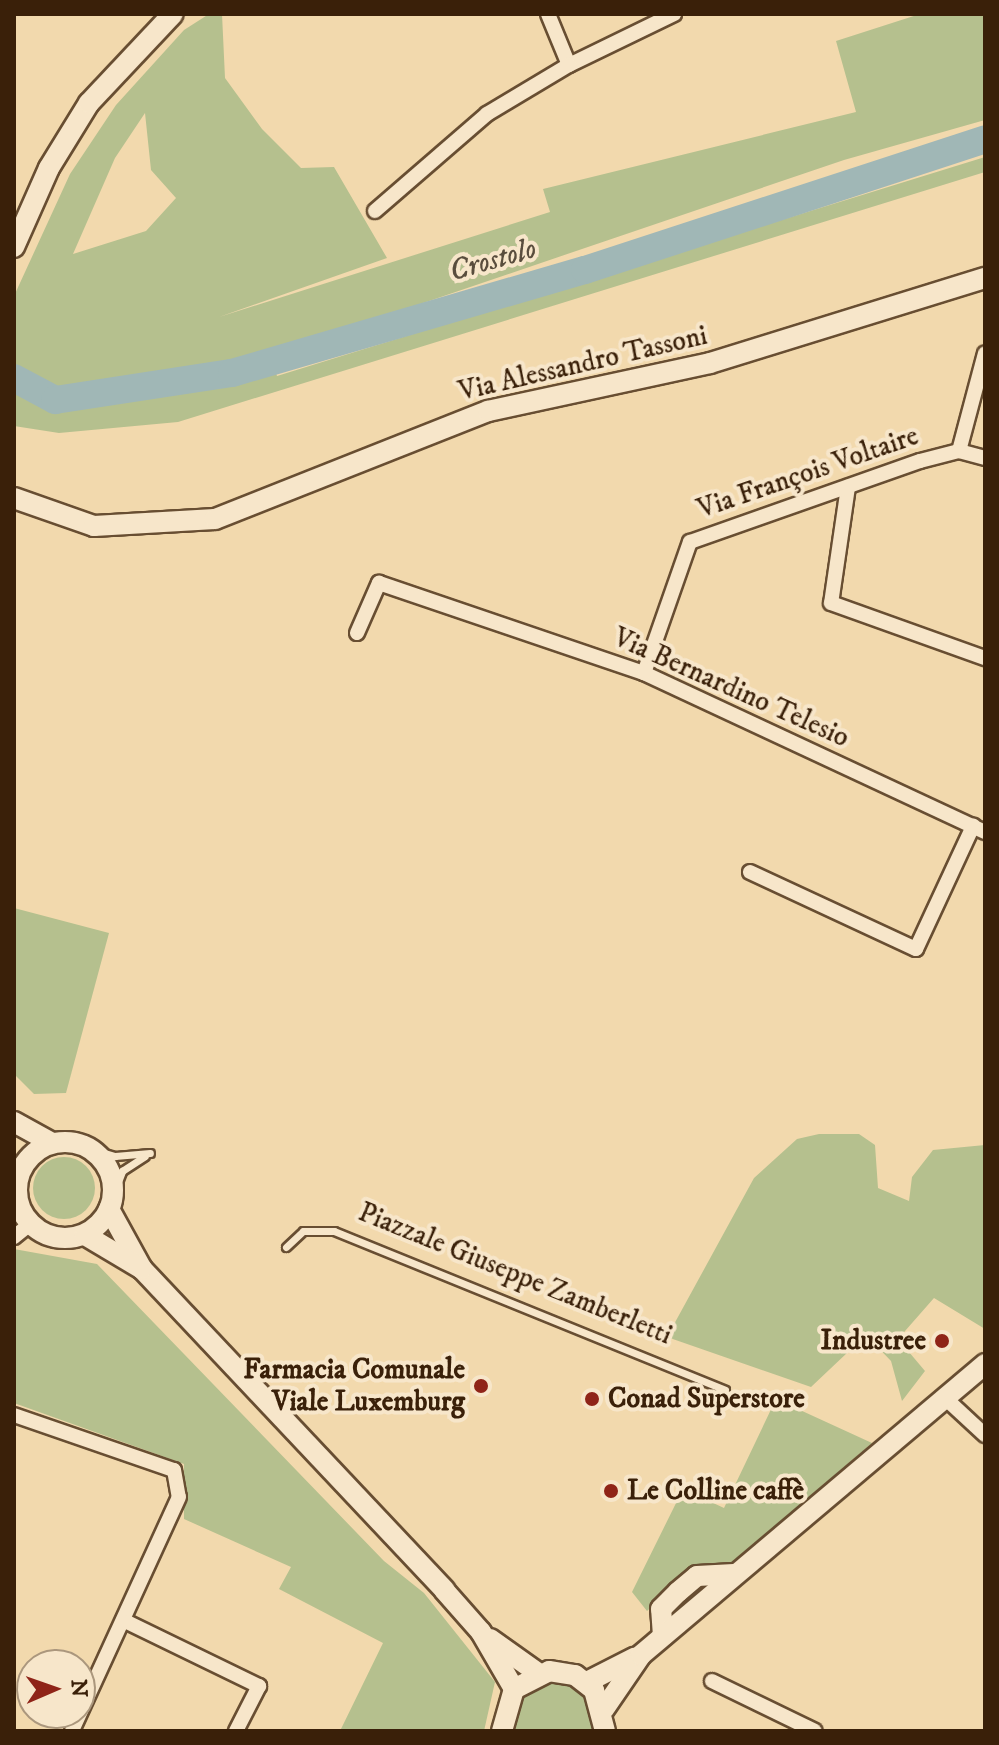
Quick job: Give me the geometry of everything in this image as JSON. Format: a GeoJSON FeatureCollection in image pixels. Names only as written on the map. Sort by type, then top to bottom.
{"type":"FeatureCollection","features":[{"type":"Feature","properties":{"kind":"street"},"geometry":{"type":"LineString","coordinates":[[14,247],[49,168],[89,103],[173,14]]}},
{"type":"Feature","properties":{"kind":"street"},"geometry":{"type":"LineString","coordinates":[[548,14],[569,65]]}},
{"type":"Feature","properties":{"kind":"street"},"geometry":{"type":"LineString","coordinates":[[375,211],[487,114],[569,65],[674,14]]}},
{"type":"Feature","properties":{"kind":"street","name":"Via Alessandro Tassoni"},"geometry":{"type":"LineString","coordinates":[[14,498],[94,526],[215,519],[488,411],[710,363],[985,278]]}},
{"type":"Feature","properties":{"kind":"street"},"geometry":{"type":"LineString","coordinates":[[959,451],[985,353]]}},
{"type":"Feature","properties":{"kind":"street","name":"Via François Voltaire"},"geometry":{"type":"LineString","coordinates":[[644,673],[690,542],[959,451],[985,458]]}},
{"type":"Feature","properties":{"kind":"street"},"geometry":{"type":"LineString","coordinates":[[848,487],[831,603],[985,658]]}},
{"type":"Feature","properties":{"kind":"street","name":"Via Bernardino Telesio"},"geometry":{"type":"LineString","coordinates":[[357,633],[379,583],[644,673],[979,829],[916,949],[750,872]]}},
{"type":"Feature","properties":{"kind":"street"},"geometry":{"type":"LineString","coordinates":[[14,1122],[52,1143],[88,1148],[107,1168],[111,1202],[142,1269]]}},
{"type":"Feature","properties":{"kind":"street"},"geometry":{"type":"LineString","coordinates":[[52,1143],[17,1163],[22,1231],[61,1239],[85,1235],[142,1269],[481,1632],[538,1673]]}},
{"type":"Feature","properties":{"kind":"street"},"geometry":{"type":"LineString","coordinates":[[85,1235],[111,1202]]}},
{"type":"Feature","properties":{"kind":"street"},"geometry":{"type":"LineString","coordinates":[[587,1682],[641,1655],[985,1364]]}},
{"type":"Feature","properties":{"kind":"street"},"geometry":{"type":"LineString","coordinates":[[944,1397],[985,1435]]}},
{"type":"Feature","properties":{"kind":"street"},"geometry":{"type":"LineString","coordinates":[[14,1415],[174,1470],[179,1497],[171,1524],[127,1622],[72,1731]]}},
{"type":"Feature","properties":{"kind":"street"},"geometry":{"type":"LineString","coordinates":[[127,1622],[259,1686],[236,1731]]}},
{"type":"Feature","properties":{"kind":"street"},"geometry":{"type":"LineString","coordinates":[[481,1632],[514,1689]]}},
{"type":"Feature","properties":{"kind":"street"},"geometry":{"type":"LineString","coordinates":[[604,1709],[641,1655]]}},
{"type":"Feature","properties":{"kind":"street"},"geometry":{"type":"LineString","coordinates":[[502,1731],[514,1689],[538,1673],[564,1672],[587,1682],[604,1709],[605,1731]]}},
{"type":"Feature","properties":{"kind":"street"},"geometry":{"type":"LineString","coordinates":[[712,1681],[815,1731]]}},
{"type":"Feature","properties":{"kind":"lane"},"geometry":{"type":"LineString","coordinates":[[88,1148],[115,1156],[150,1153],[122,1171],[111,1202]]}},
{"type":"Feature","properties":{"kind":"lane","name":"Piazzale Giuseppe Zamberletti"},"geometry":{"type":"LineString","coordinates":[[286,1247],[303,1231],[334,1231],[725,1390]]}},
{"type":"Feature","properties":{"kind":"green space"},"geometry":{"type":"Polygon","coordinates":[[[209,14],[222,14],[225,78],[262,129],[301,168],[334,167],[387,258],[219,317],[550,212],[543,189],[856,112],[836,41],[920,14],[985,14],[985,120],[844,160],[270,355],[277,376],[985,157],[985,172],[178,422],[59,433],[14,426],[14,296],[70,174],[116,105],[184,30],[209,14]],[[145,113],[115,158],[73,254],[146,231],[176,198],[151,170],[145,113]]]}},
{"type":"Feature","properties":{"kind":"green space"},"geometry":{"type":"Polygon","coordinates":[[[14,908],[109,933],[66,1093],[34,1094],[14,1074],[14,908]]]}},
{"type":"Feature","properties":{"kind":"green space"},"geometry":{"type":"Polygon","coordinates":[[[819,1134],[859,1134],[875,1145],[878,1188],[909,1201],[912,1177],[933,1150],[985,1145],[985,1329],[934,1298],[898,1339],[925,1371],[902,1401],[891,1361],[866,1335],[811,1387],[667,1337],[754,1178],[797,1139],[819,1134]]]}},
{"type":"Feature","properties":{"kind":"green space"},"geometry":{"type":"Polygon","coordinates":[[[64,1157],[76,1159],[86,1166],[93,1176],[93,1200],[86,1210],[76,1217],[64,1219],[52,1217],[42,1210],[35,1200],[33,1188],[35,1176],[42,1166],[52,1159],[64,1157]]]}},
{"type":"Feature","properties":{"kind":"green space"},"geometry":{"type":"Polygon","coordinates":[[[14,1249],[97,1264],[384,1561],[424,1593],[495,1682],[484,1731],[340,1731],[383,1643],[279,1589],[291,1567],[184,1519],[184,1464],[14,1403],[14,1249]]]}},
{"type":"Feature","properties":{"kind":"green space"},"geometry":{"type":"Polygon","coordinates":[[[776,1399],[872,1443],[734,1562],[698,1565],[647,1611],[632,1592],[683,1489],[724,1508],[776,1399]]]}},
{"type":"Feature","properties":{"kind":"green space"},"geometry":{"type":"Polygon","coordinates":[[[540,1680],[568,1680],[590,1697],[597,1731],[510,1731],[517,1697],[540,1680]]]}},
{"type":"Feature","properties":{"kind":"waterway","name":"Crostolo"},"geometry":{"type":"LineString","coordinates":[[14,378],[55,400],[232,373],[585,270],[985,139]]}},
{"type":"Feature","properties":{"kind":"place","name":"Industree"},"geometry":{"type":"Point","coordinates":[942,1341]}},
{"type":"Feature","properties":{"kind":"place","name":"Farmacia Comunale Viale Luxemburg"},"geometry":{"type":"Point","coordinates":[481,1386]}},
{"type":"Feature","properties":{"kind":"place","name":"Conad Superstore"},"geometry":{"type":"Point","coordinates":[592,1399]}},
{"type":"Feature","properties":{"kind":"place","name":"Le Colline caffè"},"geometry":{"type":"Point","coordinates":[611,1491]}}]}
